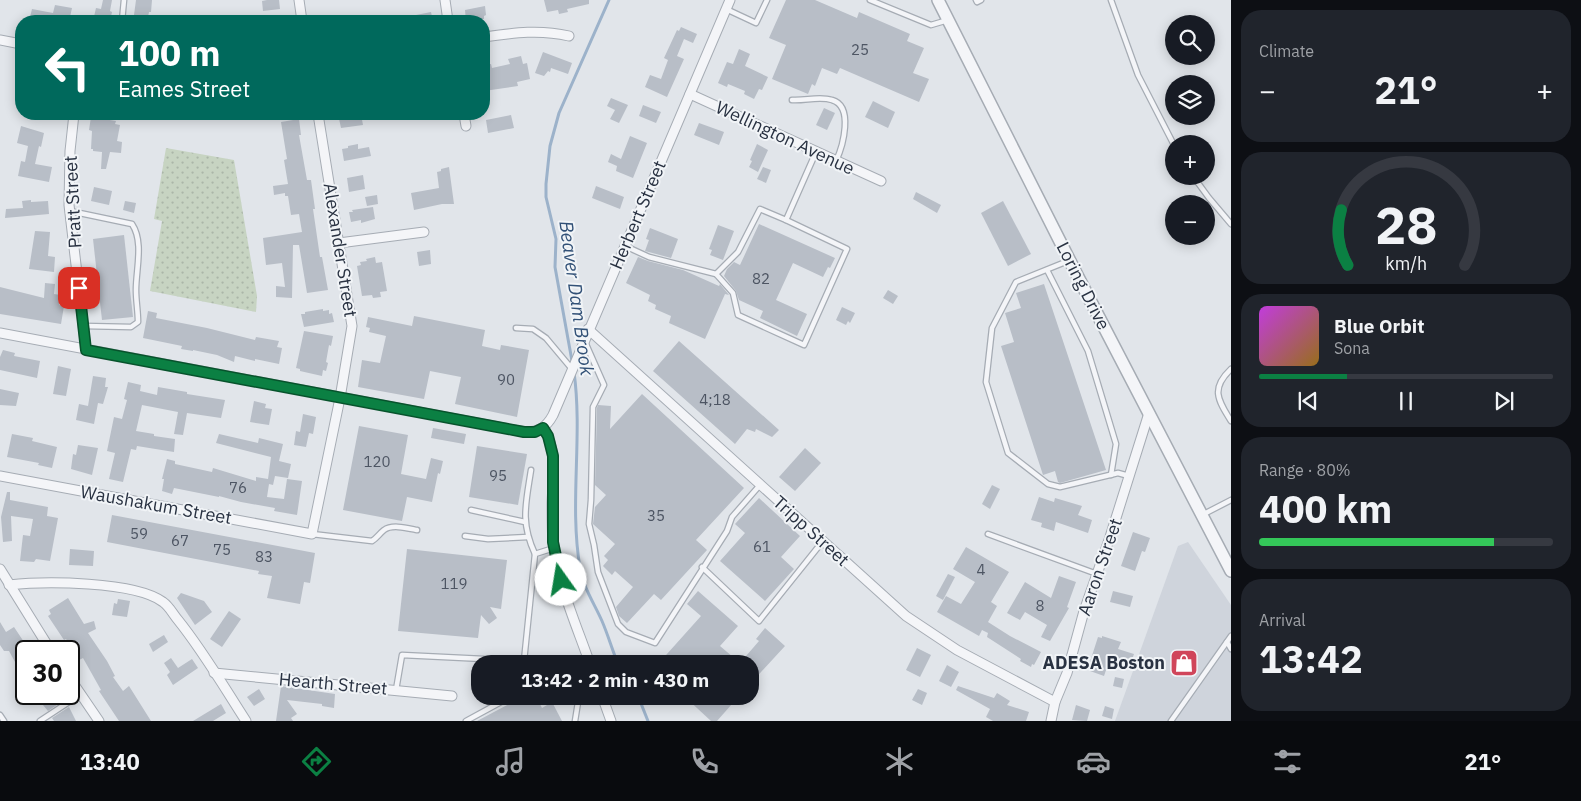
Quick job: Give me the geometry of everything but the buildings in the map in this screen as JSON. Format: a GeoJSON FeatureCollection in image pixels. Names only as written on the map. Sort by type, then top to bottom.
{"type":"FeatureCollection","features":[{"type":"Feature","properties":{"kind":"street"},"geometry":{"type":"LineString","coordinates":[[299,0],[301,15]]}},
{"type":"Feature","properties":{"kind":"street"},"geometry":{"type":"LineString","coordinates":[[445,0],[447,15]]}},
{"type":"Feature","properties":{"kind":"street","name":"Herbert Street"},"geometry":{"type":"LineString","coordinates":[[543,428],[549,423],[564,389],[730,0]]}},
{"type":"Feature","properties":{"kind":"street","name":"Loring Drive"},"geometry":{"type":"LineString","coordinates":[[938,0],[1070,261],[1231,571]]}},
{"type":"Feature","properties":{"kind":"street"},"geometry":{"type":"LineString","coordinates":[[490,36],[539,31],[569,36]]}},
{"type":"Feature","properties":{"kind":"street"},"geometry":{"type":"LineString","coordinates":[[0,40],[15,43]]}},
{"type":"Feature","properties":{"kind":"street","name":"Wellington Avenue"},"geometry":{"type":"LineString","coordinates":[[690,94],[881,181]]}},
{"type":"Feature","properties":{"kind":"street","name":"Pratt Street"},"geometry":{"type":"LineString","coordinates":[[73,120],[70,151],[70,211],[86,350]]}},
{"type":"Feature","properties":{"kind":"street","name":"Alexander Street"},"geometry":{"type":"LineString","coordinates":[[312,534],[340,398],[352,326],[319,120]]}},
{"type":"Feature","properties":{"kind":"street"},"geometry":{"type":"LineString","coordinates":[[465,120],[466,126]]}},
{"type":"Feature","properties":{"kind":"street"},"geometry":{"type":"LineString","coordinates":[[339,243],[424,232]]}},
{"type":"Feature","properties":{"kind":"street","name":"Tripp Street"},"geometry":{"type":"LineString","coordinates":[[588,329],[892,604],[919,626],[957,650],[1055,702]]}},
{"type":"Feature","properties":{"kind":"street"},"geometry":{"type":"LineString","coordinates":[[0,334],[524,432],[535,432],[543,428],[548,436],[553,456],[552,518],[554,548],[564,589],[587,655]]}},
{"type":"Feature","properties":{"kind":"street","name":"Aaron Street"},"geometry":{"type":"LineString","coordinates":[[1051,721],[1055,702],[1067,673],[1084,611],[1110,537],[1149,413]]}},
{"type":"Feature","properties":{"kind":"street","name":"Waushakum Street"},"geometry":{"type":"LineString","coordinates":[[0,476],[312,534]]}},
{"type":"Feature","properties":{"kind":"street"},"geometry":{"type":"LineString","coordinates":[[0,569],[44,640]]}},
{"type":"Feature","properties":{"kind":"street"},"geometry":{"type":"LineString","coordinates":[[9,585],[28,583],[113,586],[147,594],[164,602],[189,634],[246,721]]}},
{"type":"Feature","properties":{"kind":"street","name":"Hearth Street"},"geometry":{"type":"LineString","coordinates":[[214,673],[452,696]]}},
{"type":"Feature","properties":{"kind":"street"},"geometry":{"type":"LineString","coordinates":[[81,694],[99,721]]}},
{"type":"Feature","properties":{"kind":"street"},"geometry":{"type":"LineString","coordinates":[[605,705],[611,721]]}},
{"type":"Feature","properties":{"kind":"lane"},"geometry":{"type":"LineString","coordinates":[[123,15],[124,0]]}},
{"type":"Feature","properties":{"kind":"lane"},"geometry":{"type":"LineString","coordinates":[[726,9],[756,23],[767,0]]}},
{"type":"Feature","properties":{"kind":"lane"},"geometry":{"type":"LineString","coordinates":[[870,0],[931,25],[948,20]]}},
{"type":"Feature","properties":{"kind":"lane"},"geometry":{"type":"LineString","coordinates":[[976,0],[977,2],[981,0]]}},
{"type":"Feature","properties":{"kind":"lane"},"geometry":{"type":"LineString","coordinates":[[1111,0],[1138,75],[1168,135]]}},
{"type":"Feature","properties":{"kind":"lane"},"geometry":{"type":"LineString","coordinates":[[792,100],[804,101],[819,98],[833,100],[842,107],[845,121],[844,134],[841,150],[836,161]]}},
{"type":"Feature","properties":{"kind":"lane"},"geometry":{"type":"LineString","coordinates":[[786,220],[816,152]]}},
{"type":"Feature","properties":{"kind":"lane"},"geometry":{"type":"LineString","coordinates":[[1199,185],[1231,224]]}},
{"type":"Feature","properties":{"kind":"lane"},"geometry":{"type":"LineString","coordinates":[[624,246],[649,257],[716,274],[732,293],[738,315],[804,345],[847,249],[760,209],[738,252],[716,274]]}},
{"type":"Feature","properties":{"kind":"lane"},"geometry":{"type":"LineString","coordinates":[[70,211],[132,224],[137,232],[138,262],[136,290],[138,322],[131,326],[84,326]]}},
{"type":"Feature","properties":{"kind":"lane"},"geometry":{"type":"LineString","coordinates":[[1070,261],[1016,282],[992,328],[986,382],[1008,453],[1048,484],[1060,488],[1118,473],[1129,476]]}},
{"type":"Feature","properties":{"kind":"lane"},"geometry":{"type":"LineString","coordinates":[[1047,270],[1088,351],[1094,370],[1116,444],[1111,475]]}},
{"type":"Feature","properties":{"kind":"lane"},"geometry":{"type":"LineString","coordinates":[[516,328],[533,329],[546,338],[572,369]]}},
{"type":"Feature","properties":{"kind":"lane"},"geometry":{"type":"LineString","coordinates":[[584,340],[604,384],[593,407],[589,524],[598,572],[618,624],[626,632],[655,643],[727,531],[732,517],[760,485]]}},
{"type":"Feature","properties":{"kind":"lane"},"geometry":{"type":"LineString","coordinates":[[1231,369],[1222,378],[1217,391],[1220,402],[1231,421]]}},
{"type":"Feature","properties":{"kind":"lane"},"geometry":{"type":"LineString","coordinates":[[396,690],[402,655],[524,661],[535,554],[528,537],[525,522],[525,508],[531,470]]}},
{"type":"Feature","properties":{"kind":"lane"},"geometry":{"type":"LineString","coordinates":[[1201,515],[1231,500]]}},
{"type":"Feature","properties":{"kind":"lane"},"geometry":{"type":"LineString","coordinates":[[471,510],[525,522]]}},
{"type":"Feature","properties":{"kind":"lane"},"geometry":{"type":"LineString","coordinates":[[312,534],[372,541],[386,528],[417,530]]}},
{"type":"Feature","properties":{"kind":"lane"},"geometry":{"type":"LineString","coordinates":[[988,534],[1097,574]]}},
{"type":"Feature","properties":{"kind":"lane"},"geometry":{"type":"LineString","coordinates":[[465,536],[488,539],[528,537]]}},
{"type":"Feature","properties":{"kind":"lane"},"geometry":{"type":"LineString","coordinates":[[702,568],[759,621],[823,541]]}},
{"type":"Feature","properties":{"kind":"lane"},"geometry":{"type":"LineString","coordinates":[[535,554],[554,548]]}},
{"type":"Feature","properties":{"kind":"lane"},"geometry":{"type":"LineString","coordinates":[[1170,721],[1231,636]]}},
{"type":"Feature","properties":{"kind":"lane"},"geometry":{"type":"LineString","coordinates":[[1228,642],[1231,649]]}},
{"type":"Feature","properties":{"kind":"lane"},"geometry":{"type":"LineString","coordinates":[[40,721],[81,694]]}},
{"type":"Feature","properties":{"kind":"lane"},"geometry":{"type":"LineString","coordinates":[[466,721],[495,705]]}},
{"type":"Feature","properties":{"kind":"lane"},"geometry":{"type":"LineString","coordinates":[[575,721],[578,705]]}},
{"type":"Feature","properties":{"kind":"lane"},"geometry":{"type":"LineString","coordinates":[[0,715],[4,721]]}},
{"type":"Feature","properties":{"kind":"shaded area","name":"ADESA Boston"},"geometry":{"type":"Polygon","coordinates":[[[1188,542],[1231,605],[1231,721],[1115,721],[1178,546],[1188,542]]]}},
{"type":"Feature","properties":{"kind":"green space"},"geometry":{"type":"Polygon","coordinates":[[[166,148],[234,160],[257,296],[256,312],[150,291],[162,221],[154,219],[166,148]]]}},
{"type":"Feature","properties":{"kind":"waterway","name":"Beaver Dam Brook"},"geometry":{"type":"LineString","coordinates":[[572,361],[555,267],[556,239],[546,197],[546,184],[550,146],[559,113],[609,0]]}},
{"type":"Feature","properties":{"kind":"waterway","name":"Beaver Dam Brook"},"geometry":{"type":"LineString","coordinates":[[574,372],[577,421],[576,519],[581,575],[602,621],[615,655]]}},
{"type":"Feature","properties":{"kind":"waterway","name":"Beaver Dam Brook"},"geometry":{"type":"LineString","coordinates":[[642,705],[648,721]]}},
{"type":"Feature","properties":{"kind":"place","name":"ADESA Boston"},"geometry":{"type":"Point","coordinates":[1184,663]}},
{"type":"Feature","properties":{"kind":"route"},"geometry":{"type":"LineString","coordinates":[[79,288],[86,350],[524,432],[535,432],[543,428],[552,446],[553,542],[561,580]]}}]}
